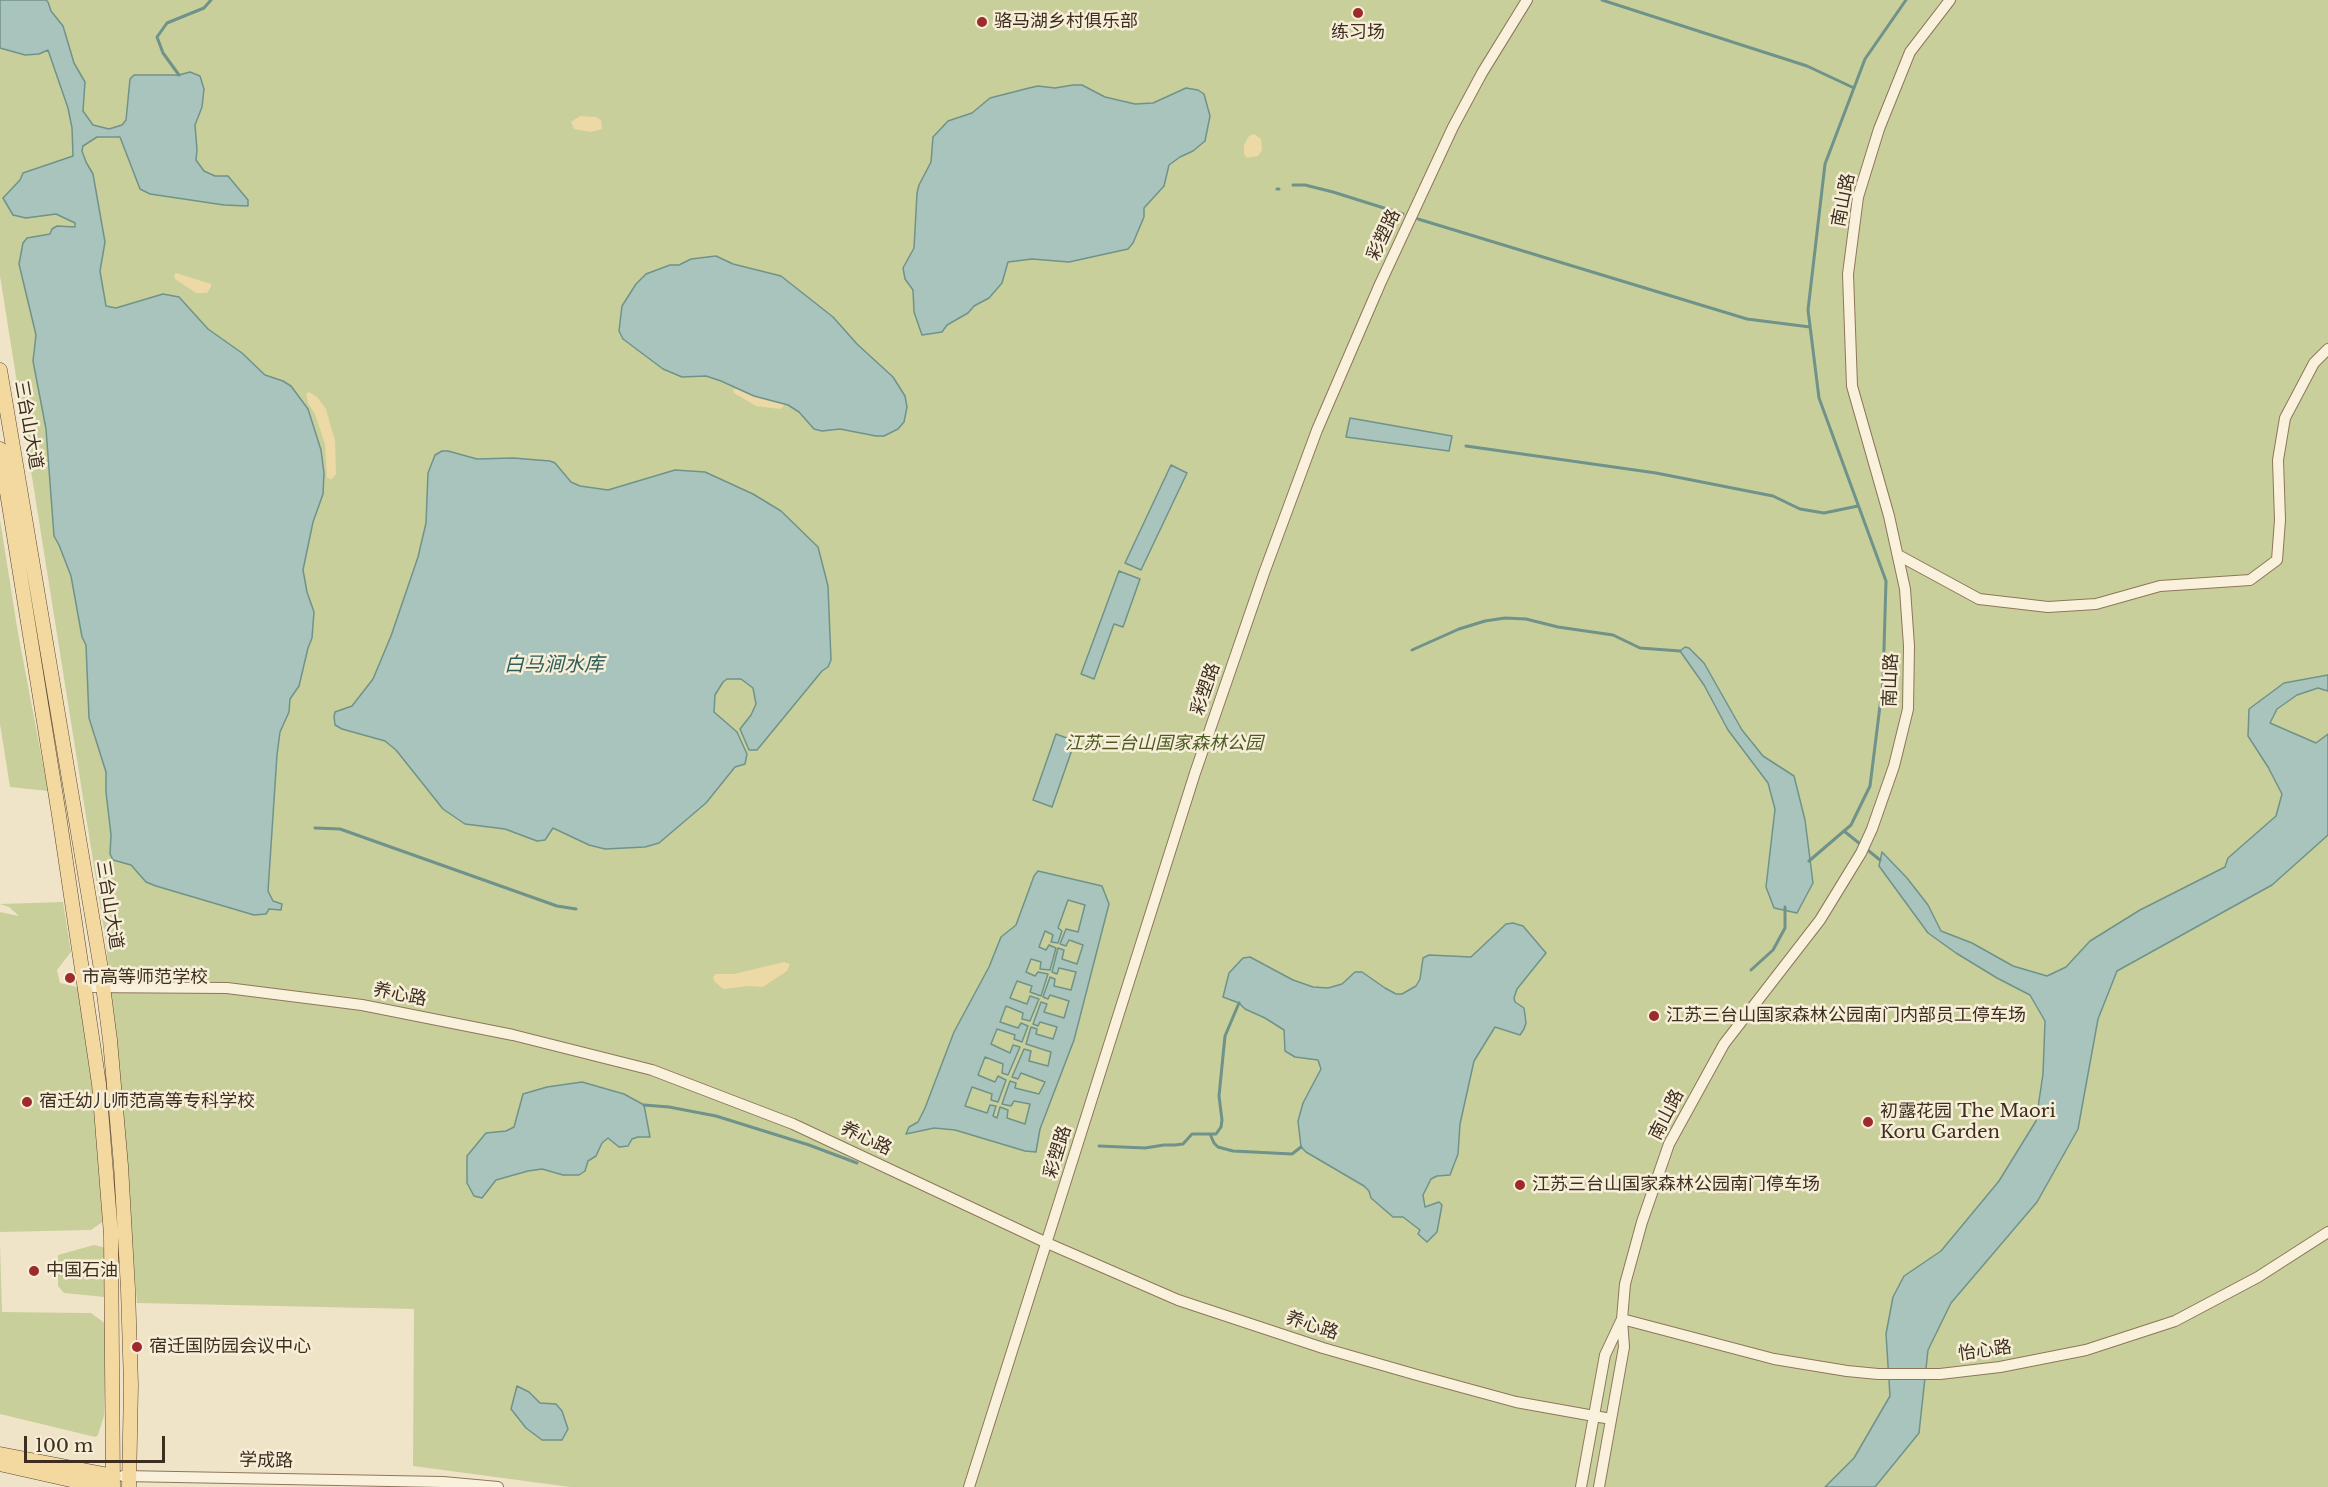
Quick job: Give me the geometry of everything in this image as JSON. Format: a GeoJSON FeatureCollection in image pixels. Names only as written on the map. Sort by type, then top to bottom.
{"type":"FeatureCollection","features":[{"type":"Feature","properties":{"kind":"main road","name":"三台山大道"},"geometry":{"type":"LineString","coordinates":[[0,370],[103,987],[120,1158],[128,1288],[131,1385],[129,1482]]}},
{"type":"Feature","properties":{"kind":"main road","name":"三台山大道"},"geometry":{"type":"LineString","coordinates":[[0,450],[59,815],[99,1084],[111,1235],[113,1482]]}},
{"type":"Feature","properties":{"kind":"main road","name":"学成路"},"geometry":{"type":"LineString","coordinates":[[0,1454],[113,1482]]}},
{"type":"Feature","properties":{"kind":"main road"},"geometry":{"type":"LineString","coordinates":[[0,1464],[102,1487]]}},
{"type":"Feature","properties":{"kind":"street","name":"彩塑路"},"geometry":{"type":"LineString","coordinates":[[969,1487],[1195,773],[1264,573],[1317,430],[1380,284],[1453,127],[1482,73],[1527,0]]}},
{"type":"Feature","properties":{"kind":"street","name":"南山路"},"geometry":{"type":"LineString","coordinates":[[1599,1487],[1608,1447],[1624,1347],[1622,1319],[1625,1284],[1642,1222],[1669,1144],[1724,1044],[1821,920],[1862,853],[1893,766],[1908,709],[1909,646],[1905,589],[1889,516],[1852,386],[1848,274],[1858,197],[1879,129],[1910,52],[1950,0]]}},
{"type":"Feature","properties":{"kind":"street"},"geometry":{"type":"LineString","coordinates":[[1898,555],[1979,599],[2048,607],[2096,604],[2160,586],[2250,580],[2277,560],[2280,520],[2278,460],[2285,418],[2314,363],[2328,349]]}},
{"type":"Feature","properties":{"kind":"street","name":"养心路"},"geometry":{"type":"LineString","coordinates":[[84,987],[227,988],[362,1005],[513,1035],[652,1070],[793,1124],[1047,1244],[1178,1300],[1323,1348],[1516,1402],[1611,1419]]}},
{"type":"Feature","properties":{"kind":"street","name":"怡心路"},"geometry":{"type":"LineString","coordinates":[[1622,1319],[1808,1366],[1878,1374],[1940,1374],[2000,1367],[2086,1350],[2175,1321],[2258,1277],[2328,1232]]}},
{"type":"Feature","properties":{"kind":"street","name":"南山路"},"geometry":{"type":"LineString","coordinates":[[1581,1487],[1605,1355],[1622,1319]]}},
{"type":"Feature","properties":{"kind":"street","name":"学成路"},"geometry":{"type":"LineString","coordinates":[[113,1482],[443,1482],[498,1487]]}},
{"type":"Feature","properties":{"kind":"green space","name":"江苏三台山国家森林公园"},"geometry":{"type":"Polygon","coordinates":[[[0,0],[2328,0],[2328,1487],[570,1487],[413,1466],[414,1309],[137,1303],[106,942],[0,276],[0,0]]]}},
{"type":"Feature","properties":{"kind":"green space"},"geometry":{"type":"Polygon","coordinates":[[[0,520],[18,633],[48,791],[10,787],[0,724],[0,520]]]}},
{"type":"Feature","properties":{"kind":"green space"},"geometry":{"type":"Polygon","coordinates":[[[63,902],[71,952],[57,970],[60,983],[77,987],[79,991],[95,1086],[105,1220],[91,1230],[0,1232],[0,912],[19,916],[9,907],[0,904],[63,902]]]}},
{"type":"Feature","properties":{"kind":"green space"},"geometry":{"type":"Polygon","coordinates":[[[0,1244],[2,1312],[91,1313],[106,1324],[104,1416],[98,1435],[95,1437],[0,1414],[0,1244]]]}},
{"type":"Feature","properties":{"kind":"green space"},"geometry":{"type":"Polygon","coordinates":[[[94,1245],[107,1248],[105,1297],[64,1293],[58,1286],[58,1255],[94,1245]]]}},
{"type":"Feature","properties":{"kind":"sand"},"geometry":{"type":"Polygon","coordinates":[[[580,116],[596,117],[601,120],[602,129],[591,132],[574,129],[571,122],[580,116]]]}},
{"type":"Feature","properties":{"kind":"sand"},"geometry":{"type":"Polygon","coordinates":[[[1254,134],[1261,139],[1262,150],[1258,156],[1247,158],[1244,154],[1244,145],[1249,136],[1254,134]]]}},
{"type":"Feature","properties":{"kind":"sand"},"geometry":{"type":"Polygon","coordinates":[[[176,273],[211,284],[211,287],[207,293],[196,293],[175,279],[176,273]]]}},
{"type":"Feature","properties":{"kind":"sand"},"geometry":{"type":"Polygon","coordinates":[[[737,388],[763,399],[783,403],[784,406],[780,409],[756,406],[734,393],[733,390],[737,388]]]}},
{"type":"Feature","properties":{"kind":"sand"},"geometry":{"type":"Polygon","coordinates":[[[309,392],[317,397],[326,409],[335,441],[336,474],[332,479],[327,478],[325,444],[315,414],[308,403],[306,394],[309,392]]]}},
{"type":"Feature","properties":{"kind":"sand"},"geometry":{"type":"Polygon","coordinates":[[[784,962],[790,964],[787,971],[763,987],[723,989],[713,977],[715,974],[734,974],[784,962]]]}},
{"type":"Feature","properties":{"kind":"water"},"geometry":{"type":"Polygon","coordinates":[[[0,0],[46,0],[48,2],[51,11],[63,26],[74,63],[85,82],[83,111],[93,125],[109,129],[122,125],[126,120],[130,79],[134,75],[179,75],[190,72],[200,76],[204,89],[202,107],[195,125],[196,160],[204,171],[215,176],[228,176],[248,200],[248,206],[224,205],[150,194],[140,189],[120,137],[97,137],[83,146],[82,151],[93,174],[105,242],[100,271],[106,306],[116,308],[163,294],[179,297],[208,329],[242,353],[265,375],[291,386],[308,409],[321,450],[324,473],[323,494],[313,522],[303,570],[314,612],[312,638],[299,686],[290,699],[289,712],[280,732],[277,755],[268,891],[273,901],[282,904],[281,910],[269,909],[266,914],[254,915],[156,886],[146,882],[131,865],[113,860],[110,854],[111,835],[106,772],[89,718],[86,645],[82,637],[71,576],[54,536],[46,429],[33,361],[36,335],[19,264],[23,243],[27,238],[50,234],[57,226],[75,227],[75,223],[56,214],[26,218],[13,215],[3,198],[20,180],[23,173],[73,156],[72,128],[68,108],[48,50],[39,54],[25,55],[0,48],[0,0]]]}},
{"type":"Feature","properties":{"kind":"water"},"geometry":{"type":"Polygon","coordinates":[[[1082,85],[1105,97],[1135,104],[1153,103],[1186,88],[1198,90],[1204,94],[1210,116],[1205,141],[1169,165],[1164,186],[1144,208],[1144,217],[1128,249],[1069,262],[1032,259],[1008,262],[1002,283],[989,298],[947,325],[942,332],[922,335],[914,312],[913,290],[905,279],[903,268],[914,248],[917,193],[931,162],[933,137],[948,121],[972,113],[990,98],[1038,86],[1055,88],[1082,85]]]}},
{"type":"Feature","properties":{"kind":"water"},"geometry":{"type":"Polygon","coordinates":[[[716,256],[733,264],[781,276],[833,317],[857,344],[893,377],[905,396],[907,407],[904,422],[898,429],[884,436],[876,436],[840,429],[822,431],[814,429],[799,412],[788,405],[754,396],[706,376],[682,377],[663,369],[623,339],[619,331],[622,306],[636,284],[646,274],[670,265],[679,265],[691,259],[716,256]]]}},
{"type":"Feature","properties":{"kind":"water"},"geometry":{"type":"Polygon","coordinates":[[[1350,418],[1452,436],[1449,451],[1346,437],[1350,418]]]}},
{"type":"Feature","properties":{"kind":"water","name":"白马涧水库"},"geometry":{"type":"Polygon","coordinates":[[[442,451],[477,459],[513,458],[550,461],[555,463],[571,482],[580,486],[608,490],[675,470],[705,472],[753,494],[781,511],[818,547],[828,586],[831,660],[828,667],[822,671],[757,750],[749,750],[740,729],[756,704],[753,688],[741,679],[727,679],[723,682],[715,695],[714,712],[737,732],[747,754],[745,764],[735,767],[706,803],[659,843],[645,847],[605,849],[589,845],[553,828],[545,840],[537,841],[505,829],[465,824],[443,809],[396,750],[385,741],[335,725],[335,712],[352,706],[373,679],[391,636],[418,557],[426,523],[428,473],[435,455],[442,451]]]}},
{"type":"Feature","properties":{"kind":"water"},"geometry":{"type":"Polygon","coordinates":[[[1171,465],[1187,473],[1141,570],[1125,563],[1171,465]]]}},
{"type":"Feature","properties":{"kind":"water"},"geometry":{"type":"Polygon","coordinates":[[[1119,571],[1140,579],[1123,627],[1114,624],[1094,679],[1081,674],[1119,571]]]}},
{"type":"Feature","properties":{"kind":"water"},"geometry":{"type":"Polygon","coordinates":[[[1685,647],[1689,648],[1704,663],[1742,730],[1763,756],[1794,776],[1805,820],[1813,883],[1797,913],[1774,908],[1766,887],[1775,809],[1768,783],[1728,730],[1704,685],[1680,651],[1685,647]]]}},
{"type":"Feature","properties":{"kind":"water"},"geometry":{"type":"Polygon","coordinates":[[[2328,675],[2328,691],[2318,688],[2297,695],[2277,709],[2270,723],[2316,743],[2328,734],[2328,835],[2272,885],[2117,971],[2098,1019],[2078,1129],[2037,1202],[1951,1303],[1928,1350],[1919,1433],[1875,1487],[1825,1487],[1854,1458],[1890,1396],[1886,1334],[1893,1297],[1904,1276],[1941,1251],[1999,1181],[2036,1121],[2043,1074],[2045,1021],[2030,995],[1997,978],[1928,933],[1879,866],[1882,852],[1907,878],[1928,905],[1941,931],[1972,943],[2013,966],[2047,976],[2066,967],[2090,941],[2140,910],[2225,867],[2228,858],[2276,816],[2282,794],[2248,736],[2249,709],[2284,683],[2328,675]]]}},
{"type":"Feature","properties":{"kind":"water"},"geometry":{"type":"Polygon","coordinates":[[[1056,734],[1075,741],[1052,807],[1033,800],[1056,734]]]}},
{"type":"Feature","properties":{"kind":"water"},"geometry":{"type":"Polygon","coordinates":[[[1038,871],[1102,886],[1109,904],[1074,1040],[1040,1129],[1036,1152],[1025,1151],[955,1130],[934,1128],[906,1134],[909,1127],[918,1122],[925,1108],[954,1032],[989,967],[1001,937],[1016,925],[1034,876],[1038,871]],[[1068,900],[1058,928],[1062,931],[1058,943],[1051,942],[1053,935],[1045,931],[1039,947],[1046,950],[1049,945],[1056,948],[1050,970],[1040,969],[1041,962],[1031,959],[1026,972],[1035,976],[1038,972],[1048,974],[1041,996],[1030,992],[1032,986],[1017,981],[1010,998],[1027,1004],[1030,996],[1039,999],[1030,1021],[1022,1019],[1023,1013],[1006,1006],[1000,1022],[1018,1028],[1021,1023],[1028,1026],[1022,1042],[1014,1039],[1015,1035],[997,1029],[991,1044],[1010,1053],[1013,1045],[1020,1047],[1008,1075],[1002,1073],[1003,1064],[985,1057],[978,1075],[995,1082],[998,1076],[1006,1080],[998,1102],[991,1100],[992,1094],[972,1087],[965,1106],[987,1113],[990,1105],[996,1106],[993,1116],[997,1118],[1000,1107],[1008,1110],[1007,1118],[1025,1124],[1030,1104],[1014,1101],[1011,1106],[1002,1104],[1010,1081],[1016,1083],[1015,1088],[1039,1094],[1045,1082],[1021,1073],[1018,1079],[1012,1077],[1024,1049],[1031,1051],[1029,1061],[1048,1066],[1051,1052],[1026,1044],[1031,1027],[1037,1029],[1036,1034],[1053,1039],[1057,1027],[1040,1022],[1038,1026],[1033,1024],[1041,1002],[1047,1004],[1044,1012],[1064,1018],[1069,1001],[1050,995],[1048,999],[1043,997],[1050,977],[1055,979],[1054,986],[1071,990],[1076,972],[1059,968],[1057,974],[1052,972],[1058,948],[1064,950],[1062,959],[1077,964],[1083,945],[1069,940],[1066,946],[1060,944],[1066,929],[1078,932],[1085,905],[1068,900]]]}},
{"type":"Feature","properties":{"kind":"water"},"geometry":{"type":"Polygon","coordinates":[[[1513,923],[1523,926],[1546,953],[1517,989],[1514,998],[1515,1002],[1524,1008],[1526,1023],[1520,1035],[1495,1027],[1474,1061],[1460,1124],[1458,1154],[1450,1175],[1431,1179],[1423,1195],[1425,1207],[1439,1202],[1442,1205],[1437,1232],[1427,1242],[1418,1234],[1420,1230],[1403,1217],[1393,1217],[1371,1198],[1364,1186],[1301,1147],[1298,1121],[1303,1103],[1321,1069],[1318,1060],[1295,1057],[1285,1051],[1284,1030],[1245,1009],[1239,1003],[1223,997],[1229,973],[1243,958],[1250,957],[1293,980],[1313,987],[1328,988],[1342,984],[1355,972],[1362,972],[1385,988],[1396,994],[1402,994],[1416,986],[1420,979],[1423,958],[1429,955],[1471,957],[1506,924],[1513,923]]]}},
{"type":"Feature","properties":{"kind":"water"},"geometry":{"type":"Polygon","coordinates":[[[582,1082],[624,1094],[644,1105],[650,1137],[638,1137],[632,1139],[628,1146],[619,1147],[608,1138],[602,1143],[596,1156],[588,1161],[585,1171],[579,1175],[563,1175],[542,1169],[528,1171],[496,1180],[482,1198],[474,1196],[467,1183],[467,1156],[486,1133],[506,1131],[514,1127],[523,1094],[547,1087],[582,1082]]]}},
{"type":"Feature","properties":{"kind":"water"},"geometry":{"type":"Polygon","coordinates":[[[517,1386],[529,1392],[540,1403],[556,1404],[562,1411],[568,1429],[562,1440],[542,1440],[526,1428],[511,1409],[517,1386]]]}},
{"type":"Feature","properties":{"kind":"waterway"},"geometry":{"type":"LineString","coordinates":[[179,75],[163,53],[157,37],[167,23],[204,8],[211,0]]}},
{"type":"Feature","properties":{"kind":"waterway"},"geometry":{"type":"LineString","coordinates":[[1602,0],[1807,66],[1854,88]]}},
{"type":"Feature","properties":{"kind":"waterway"},"geometry":{"type":"LineString","coordinates":[[1809,861],[1851,825],[1870,786],[1883,682],[1886,581],[1819,398],[1808,310],[1825,164],[1865,59],[1906,0]]}},
{"type":"Feature","properties":{"kind":"waterway"},"geometry":{"type":"LineString","coordinates":[[1293,185],[1305,185],[1333,192],[1403,214]]}},
{"type":"Feature","properties":{"kind":"waterway"},"geometry":{"type":"LineString","coordinates":[[1418,219],[1747,319],[1810,327]]}},
{"type":"Feature","properties":{"kind":"waterway"},"geometry":{"type":"LineString","coordinates":[[1466,446],[1656,473],[1773,496],[1800,509],[1824,513],[1858,506]]}},
{"type":"Feature","properties":{"kind":"waterway"},"geometry":{"type":"LineString","coordinates":[[1412,650],[1459,629],[1505,618],[1526,619],[1558,627],[1613,635],[1640,648],[1680,651]]}},
{"type":"Feature","properties":{"kind":"waterway"},"geometry":{"type":"LineString","coordinates":[[315,828],[340,829],[557,906],[576,909]]}},
{"type":"Feature","properties":{"kind":"waterway"},"geometry":{"type":"LineString","coordinates":[[1844,831],[1880,860]]}},
{"type":"Feature","properties":{"kind":"waterway"},"geometry":{"type":"LineString","coordinates":[[1751,970],[1773,950],[1785,928],[1785,907]]}},
{"type":"Feature","properties":{"kind":"waterway"},"geometry":{"type":"LineString","coordinates":[[1099,1146],[1145,1148],[1175,1145],[1183,1144],[1192,1134],[1216,1134],[1221,1127],[1222,1120],[1219,1096],[1225,1036],[1239,1003]]}},
{"type":"Feature","properties":{"kind":"waterway"},"geometry":{"type":"LineString","coordinates":[[644,1105],[716,1116],[809,1145],[857,1163]]}},
{"type":"Feature","properties":{"kind":"waterway"},"geometry":{"type":"LineString","coordinates":[[1210,1134],[1218,1147],[1233,1151],[1292,1154],[1301,1147]]}},
{"type":"Feature","properties":{"kind":"place","name":"练习场"},"geometry":{"type":"Point","coordinates":[1358,13]}},
{"type":"Feature","properties":{"kind":"place","name":"骆马湖乡村俱乐部"},"geometry":{"type":"Point","coordinates":[982,22]}},
{"type":"Feature","properties":{"kind":"place","name":"市高等师范学校"},"geometry":{"type":"Point","coordinates":[70,978]}},
{"type":"Feature","properties":{"kind":"place","name":"江苏三台山国家森林公园南门内部员工停车场"},"geometry":{"type":"Point","coordinates":[1654,1016]}},
{"type":"Feature","properties":{"kind":"place","name":"宿迁幼儿师范高等专科学校"},"geometry":{"type":"Point","coordinates":[27,1102]}},
{"type":"Feature","properties":{"kind":"place","name":"初露花园 The Maori Koru Garden"},"geometry":{"type":"Point","coordinates":[1868,1122]}},
{"type":"Feature","properties":{"kind":"place","name":"江苏三台山国家森林公园南门停车场"},"geometry":{"type":"Point","coordinates":[1520,1185]}},
{"type":"Feature","properties":{"kind":"place","name":"中国石油"},"geometry":{"type":"Point","coordinates":[34,1271]}},
{"type":"Feature","properties":{"kind":"place","name":"宿迁国防园会议中心"},"geometry":{"type":"Point","coordinates":[137,1347]}}]}
